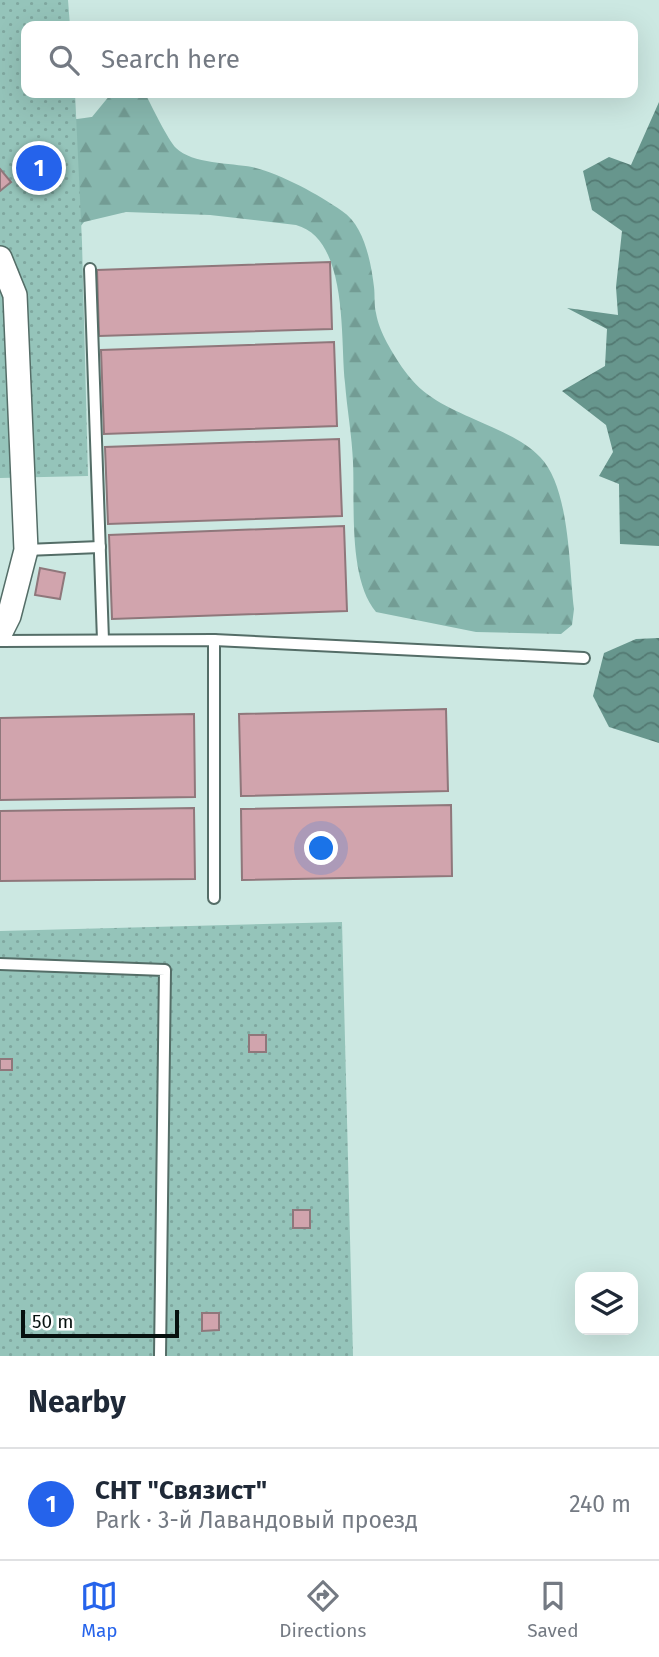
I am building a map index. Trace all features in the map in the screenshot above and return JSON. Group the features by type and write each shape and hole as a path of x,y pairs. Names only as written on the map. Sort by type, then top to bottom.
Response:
{"street":[{"path":"0,258 15,295 26,550 9,616 0,635"}],"lane":[{"path":"90,269 103,640"},
{"path":"26,550 100,547"},
{"path":"214,640 214,898"},
{"path":"0,641 214,640 584,658"},
{"path":"0,964 165,970 160,1356"}],"green space":[{"path":"108,98 148,98 169,138 183,153 202,160 252,167 275,174 311,191 350,217 361,235 368,256 380,328 411,379 445,406 519,440 540,457 550,470 563,507 574,609 572,625 561,634 476,632 376,612 367,598 357,561 352,452 341,318 333,270 325,250 313,234 296,225 210,215 126,212 84,222 75,233 60,117 92,117"}],"shaded area":[{"path":"0,0 68,0 70,21 21,21 21,98 75,98 88,476 0,478"},
{"path":"342,922 353,1356 0,1356 0,931"}],"water":[{"path":"659,102 659,546 620,544 619,484 599,476 613,452 606,425 562,391 605,366 607,329 567,308 618,315 616,287 622,231 592,210 583,171 609,157 631,165"},
{"path":"659,638 659,743 609,727 593,696 604,653 636,639"}],"building":[{"path":"0,169 11,182 0,191"},
{"path":"330,262 332,329 99,336 97,270"},
{"path":"334,342 337,426 104,434 101,350"},
{"path":"339,439 342,516 108,524 105,447"},
{"path":"344,526 347,611 112,619 109,535"},
{"path":"40,568 65,573 60,599 35,595"},
{"path":"446,709 448,791 241,796 239,714"},
{"path":"194,714 195,797 0,800 0,718"},
{"path":"451,805 452,876 242,880 241,809"},
{"path":"194,808 195,879 0,881 0,811"},
{"path":"249,1035 266,1035 266,1052 249,1052"},
{"path":"0,1059 12,1059 12,1070 0,1070"},
{"path":"293,1210 310,1210 310,1228 293,1228"},
{"path":"202,1313 219,1313 219,1330 202,1331"}],"place":[{"name":"СНТ \"Связист\"","path":"39,168"}]}
